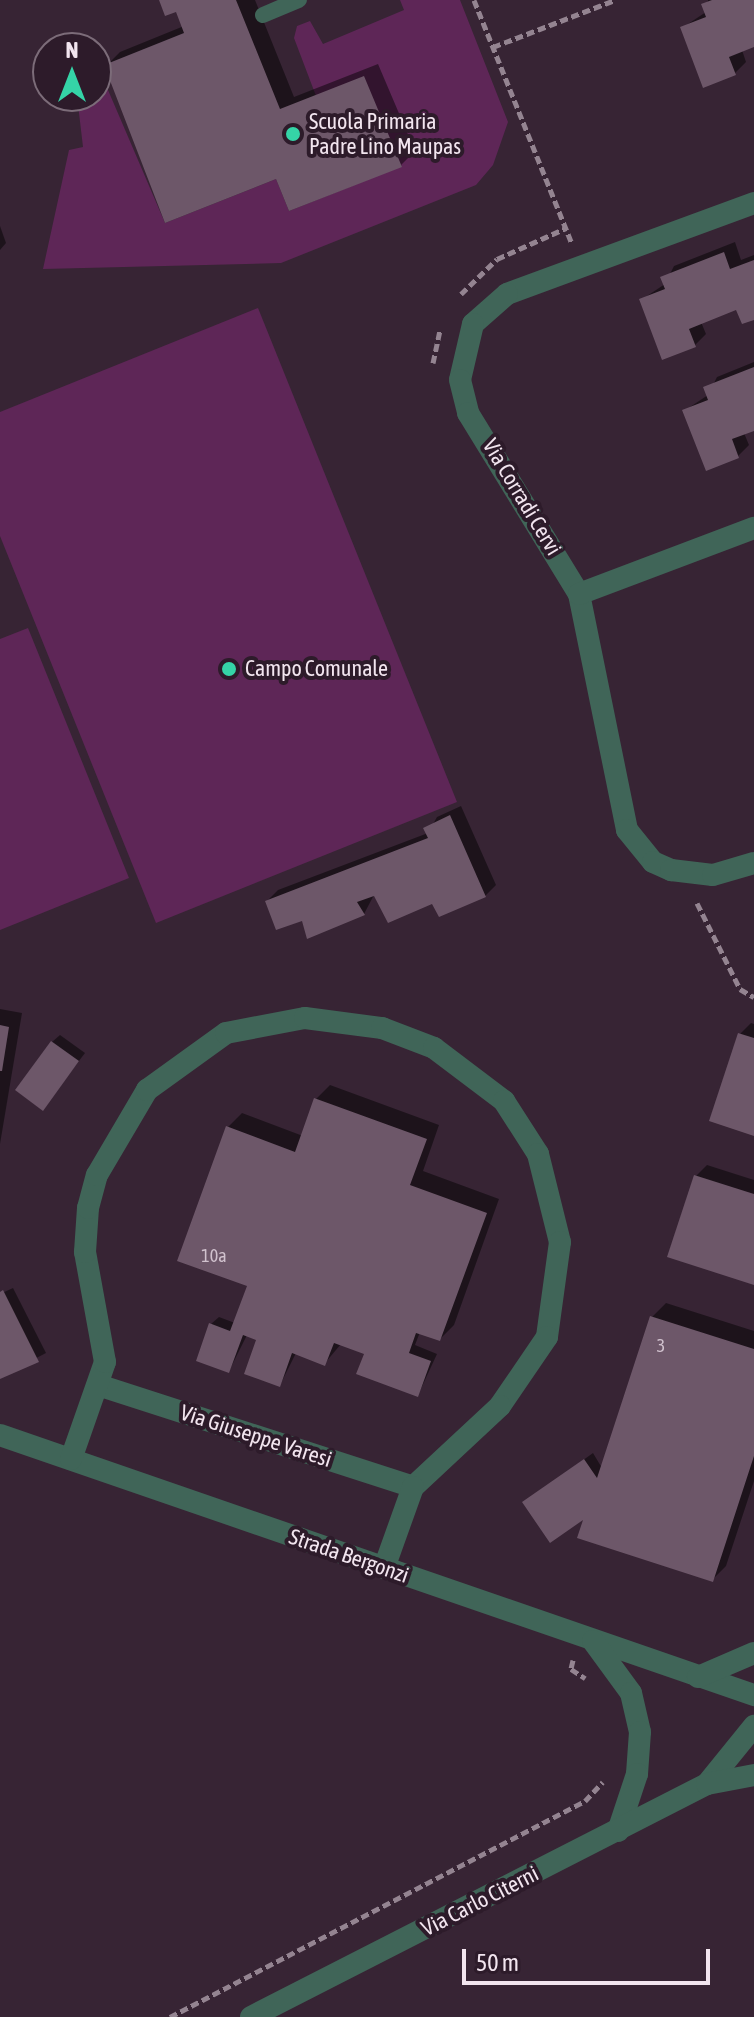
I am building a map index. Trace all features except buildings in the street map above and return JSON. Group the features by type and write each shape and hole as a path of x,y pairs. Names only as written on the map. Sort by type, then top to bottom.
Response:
{"street":[{"name":"Via Corradi Cervi","path":"754,203 491,305 473,324 460,380 468,413 579,594 618,807 632,839 653,862 692,875 754,863"},
{"path":"579,594 754,528"},
{"path":"71,1459 105,1362 85,1252 88,1208 97,1175 147,1090 226,1033 305,1018 382,1028 434,1048 504,1101 538,1154 560,1242 547,1337 525,1377 413,1487 384,1568"},
{"name":"Via Giuseppe Varesi","path":"98,1385 413,1487"},
{"name":"Strada Bergonzi","path":"0,1435 754,1695"},
{"path":"586,1638 631,1693 640,1732 637,1774 618,1831"},
{"path":"698,1677 754,1653"},
{"name":"Via Carlo Citerni","path":"707,1784 754,1726"},
{"name":"Via Carlo Citerni","path":"251,2017 707,1784 754,1775"}],"lane":[{"path":"263,15 299,0"}],"path":[{"path":"474,0 582,269"},
{"path":"493,47 615,0"},
{"path":"586,1638 571,1669 595,1684"},
{"path":"170,2017 585,1801 608,1776"}],"shaded area":[{"path":"400,0 460,0 508,122 493,165 476,185 281,263 43,269 69,150 83,147 79,112 112,112 112,99 165,223 276,179 289,211 402,166 316,96 294,38 297,26 310,21 323,44 404,10"},
{"name":"Campo Comunale","path":"258,308 457,802 156,923 0,536 0,412"},
{"path":"28,628 129,878 0,930 0,639"}],"place":[{"name":"Scuola Primaria Padre Lino Maupas","path":"293,134"},
{"name":"Campo Comunale","path":"229,669"}]}
